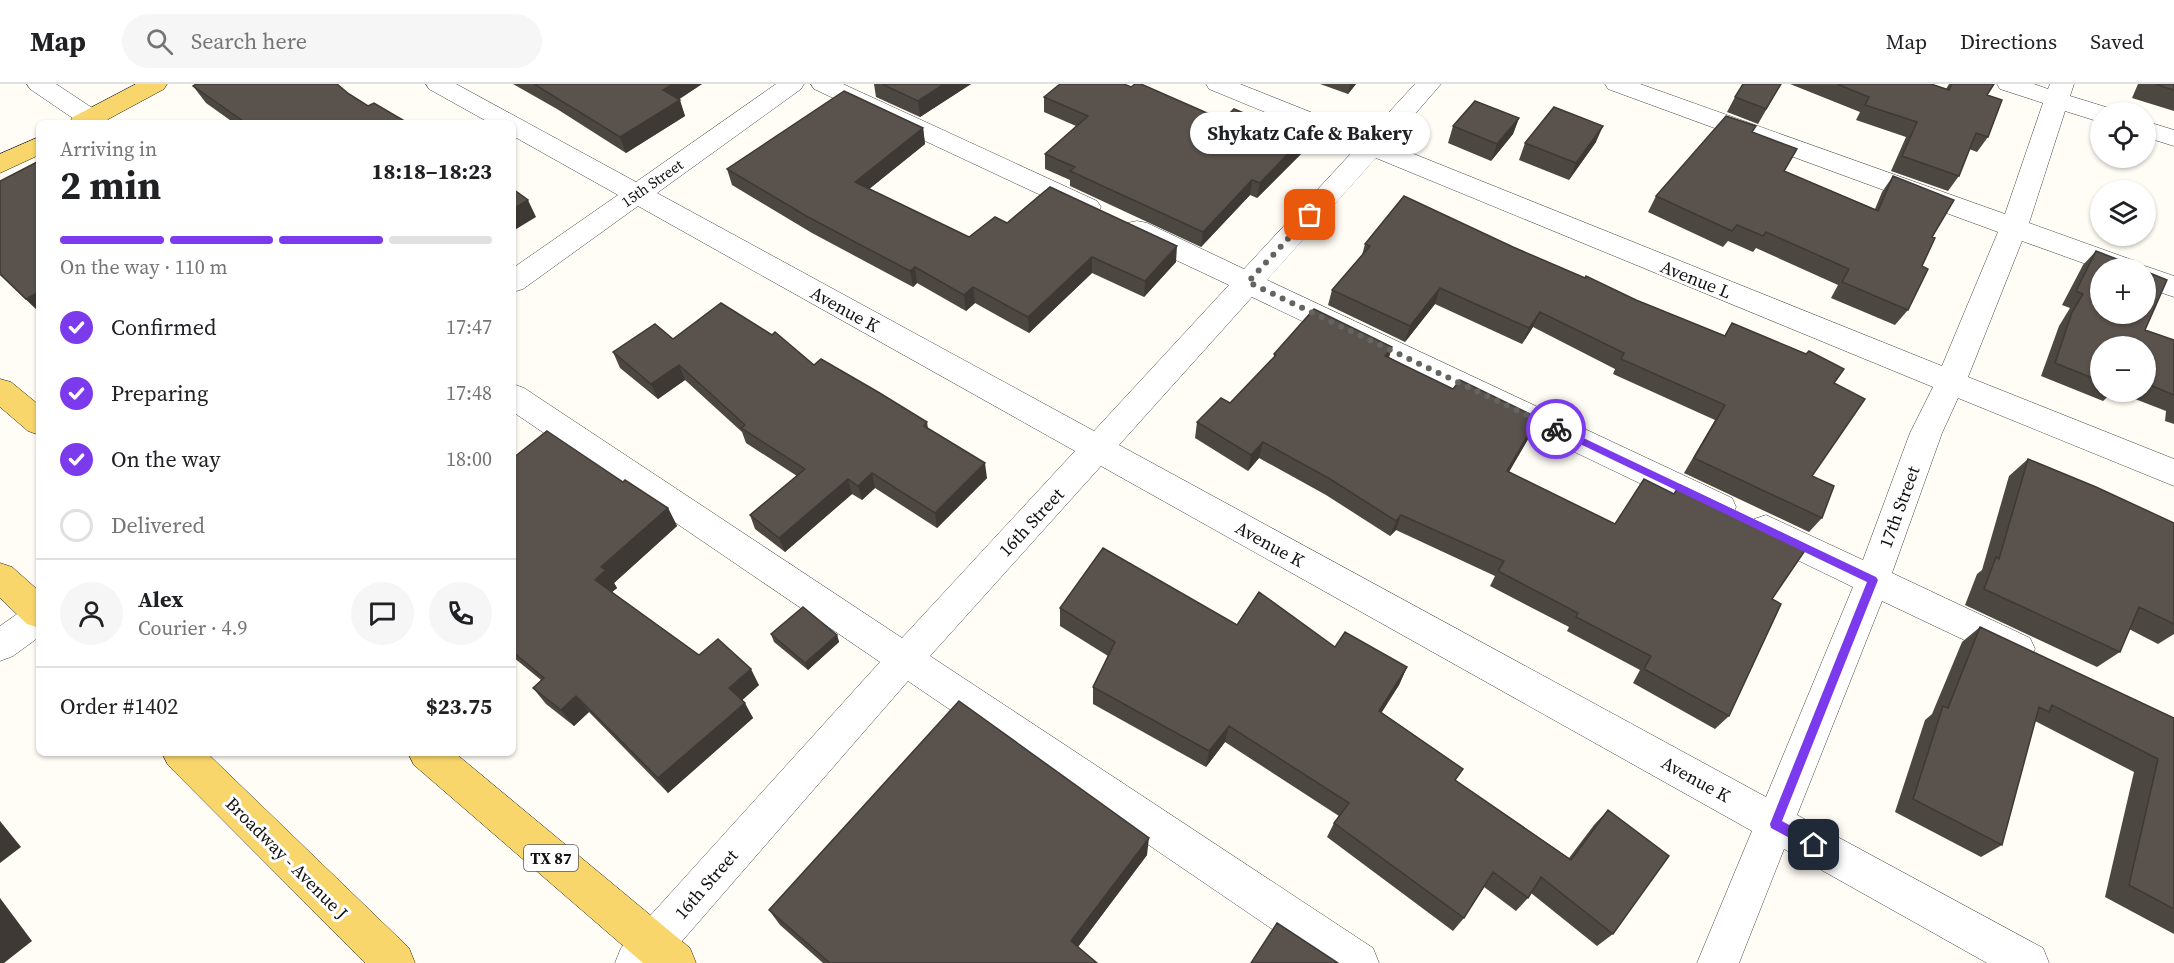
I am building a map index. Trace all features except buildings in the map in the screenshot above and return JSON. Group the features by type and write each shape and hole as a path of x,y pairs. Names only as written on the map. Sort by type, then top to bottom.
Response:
{"main road":[{"path":"93,120 155,84"},
{"path":"0,165 36,147"},
{"path":"0,390 36,420"},
{"path":"0,576 36,610"},
{"name":"Broadway - Avenue J","path":"184,756 394,963"},
{"name":"TX 87","path":"430,756 655,957"}],"street":[{"path":"39,84 87,120"},
{"path":"438,84 504,120"},
{"name":"15th Street","path":"516,280 792,84"},
{"path":"823,84 1248,282 2045,662"},
{"name":"Avenue L","path":"1218,84 2174,473"},
{"name":"16th Street","path":"655,957 905,659 1429,84"},
{"path":"1617,84 2098,258"},
{"path":"2009,84 2059,92 2090,109"},
{"name":"17th Street","path":"1718,963 1873,580 1926,433 1951,381 2014,227 2059,92"},
{"name":"Avenue K","path":"516,127 2028,963"},
{"path":"2156,132 2174,138"},
{"path":"2156,280 2174,287"},
{"path":"516,398 1358,963"},
{"path":"0,645 36,620"}],"way so far":[{"path":"1310,215 1248,282 1556,429"}],"place":[{"name":"Shykatz Cafe & Bakery","path":"1310,215"}],"route":[{"path":"1556,429 1873,580 1776,824 1814,845"}]}
